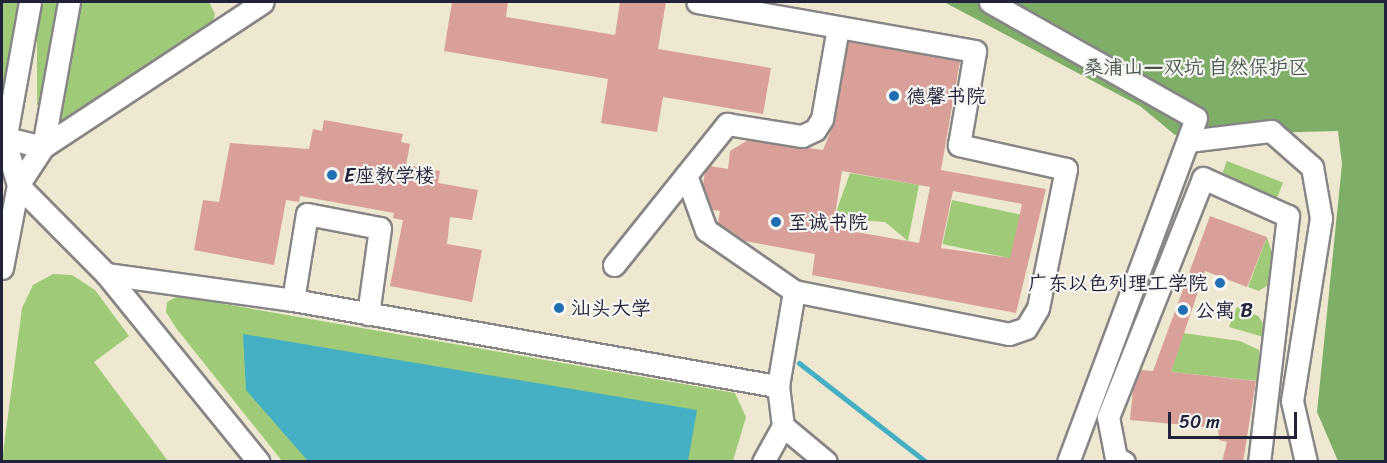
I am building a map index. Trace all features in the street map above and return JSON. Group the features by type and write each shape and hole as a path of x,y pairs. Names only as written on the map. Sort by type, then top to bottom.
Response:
{"street":[{"path":"30,2 3,139 18,185 106,274 259,462"},
{"path":"2,268 18,185 43,147 69,2"},
{"path":"3,139 43,147 264,2"},
{"path":"686,175 706,230 794,291 995,332 1026,328 1038,308 1066,169 959,144 975,51 697,2"},
{"path":"990,2 1197,118 1068,462"},
{"path":"614,265 727,124 802,136 815,130 822,119 838,27"},
{"path":"1188,141 1271,131 1312,167 1321,218 1292,401 1306,462"},
{"path":"1118,460 1108,417 1203,178 1288,216 1259,462"},
{"path":"293,300 307,214 380,228 368,314"},
{"path":"106,274 293,300 778,386"},
{"path":"763,462 783,426 778,386 794,291"},
{"path":"783,426 826,462"}],"green space":[{"path":"2,2 18,2 2,106"},
{"path":"37,2 59,2 59,105 37,105"},
{"path":"76,2 209,2 215,14 212,25 59,124 56,115"},
{"name":"桑浦山—双坑 自然保护区","path":"944,2 1385,2 1385,461 1338,461 1317,412 1342,164 1338,131 1175,135 1140,106"},
{"path":"1227,161 1283,183 1274,207 1218,185"},
{"path":"850,173 919,185 908,241 885,222 834,218"},
{"path":"952,200 1020,215 1011,259 943,244"},
{"path":"1267,237 1278,271 1277,279 1259,291 1248,287"},
{"path":"53,274 72,275 95,290 129,336 94,362 168,461 2,461 22,308 33,285"},
{"path":"178,296 735,393 746,417 733,461 282,461 176,328 166,312 167,302"},
{"path":"1237,307 1258,316 1268,330 1267,338 1229,327"},
{"path":"1183,333 1240,341 1259,350 1259,381 1171,372"}],"water":[{"path":"243,334 697,410 688,461 308,461 246,390"}],"building":[{"path":"452,2 508,2 506,17 615,35 620,2 666,2 658,49 771,68 763,114 663,97 657,132 601,123 608,79 444,51"},
{"name":"至诚书院","path":"848,42 960,61 941,170 1046,189 1016,313 812,275 815,254 745,241 718,223 720,211 712,210 703,184 705,172 710,166 728,169 730,151 748,140 823,150 835,121","holes":["842,171 930,187 919,243 833,228","953,191 1022,204 1010,258 941,248"]},
{"path":"324,120 403,134 401,142 410,144 406,165 440,171 438,183 478,190 472,220 450,217 447,244 482,250 472,302 390,286 403,220 393,218 394,213 300,196 299,202 286,200 274,265 194,250 203,200 219,202 230,143 309,149 313,129 322,131"},
{"path":"1210,216 1267,237 1247,287 1205,271 1171,372 1256,381 1243,462 1222,462 1227,442 1219,440 1218,428 1130,420 1133,389 1141,370 1153,371"}],"waterway":[{"path":"799,363 926,462"}],"place":[{"name":"德馨书院","path":"894,96"},
{"name":"E座教学楼","path":"332,175"},
{"name":"至诚书院","path":"776,222"},
{"name":"广东以色列理工学院","path":"1220,283"},
{"name":"汕头大学","path":"559,308"},
{"name":"公寓 B","path":"1183,310"}]}
